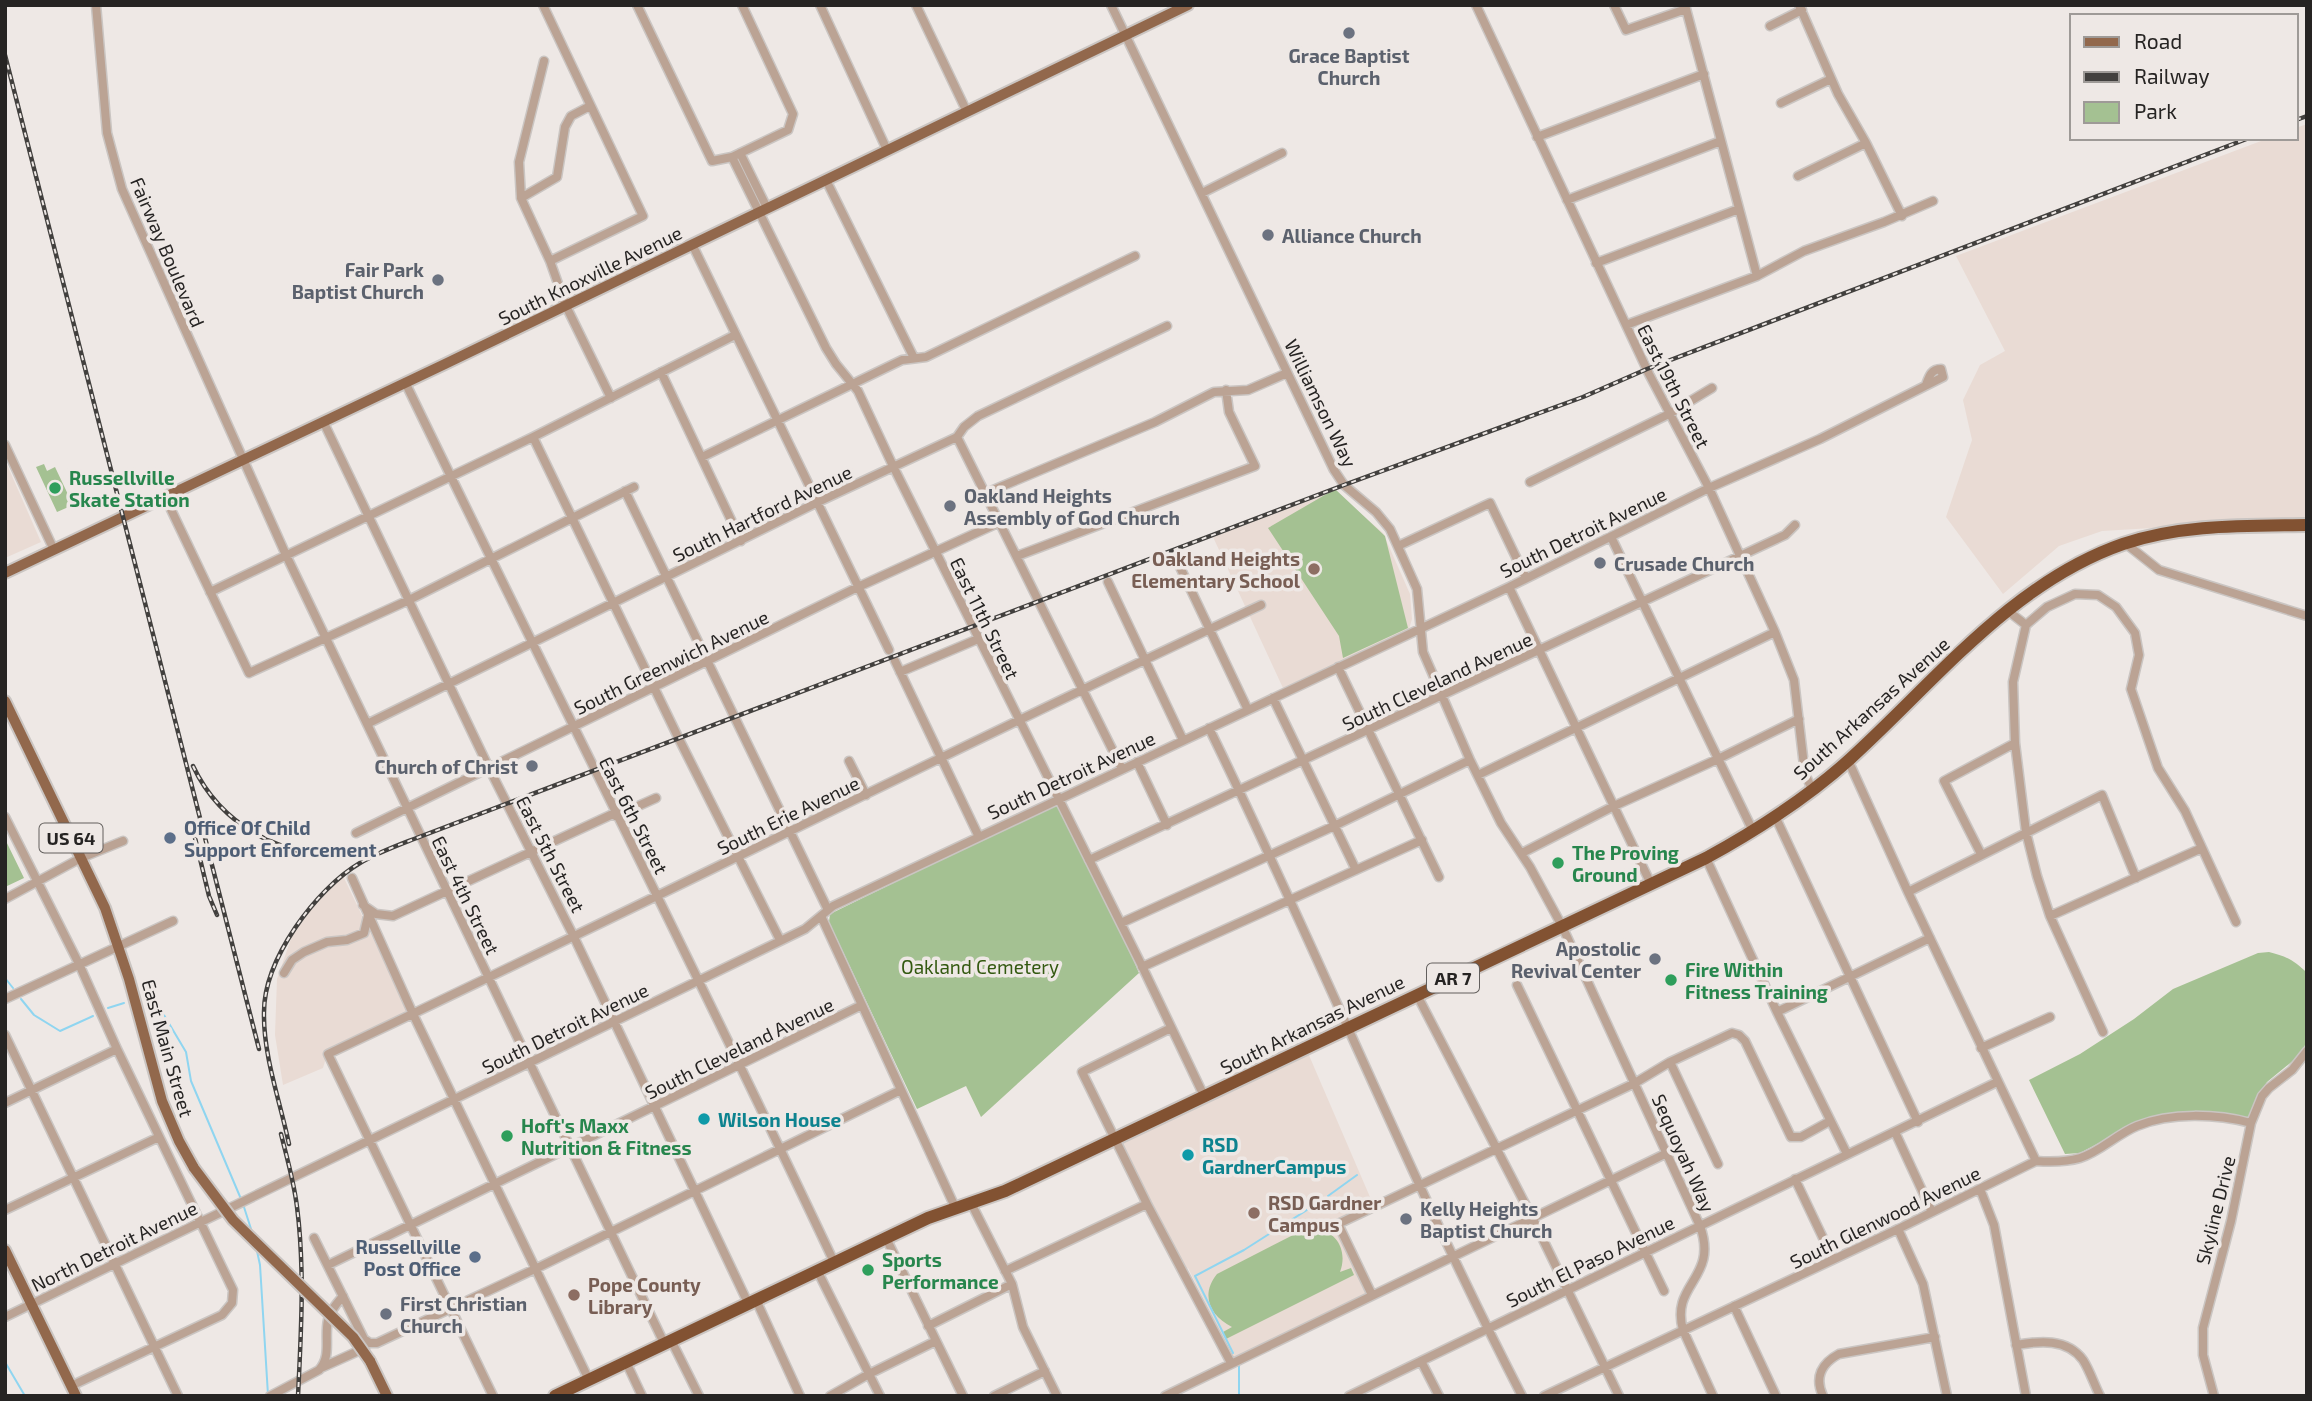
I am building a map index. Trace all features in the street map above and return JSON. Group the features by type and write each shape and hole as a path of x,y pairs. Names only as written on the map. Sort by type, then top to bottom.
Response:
{"highway":[{"name":"South Arkansas Avenue","path":"557,1395 886,1238 955,1207 1005,1191 1205,1098 1347,1027 1706,858 1753,831 1812,789 1848,760 2008,611 2038,587 2072,567 2124,543 2165,533 2224,526 2307,525"}],"main road":[{"name":"South Knoxville Avenue","path":"5,573 566,306 1188,5"},
{"name":"East Main Street","path":"5,701 81,858 119,945 162,1101 179,1142 194,1168 233,1220 353,1338 370,1361 387,1396"},
{"path":"5,1251 73,1391"}],"street":[{"name":"Fairway Boulevard","path":"96,5 107,133 122,189 242,459"},
{"path":"543,5 643,216 550,261"},
{"path":"638,5 712,161 736,155 788,130 793,114 742,5"},
{"path":"820,5 887,150"},
{"path":"916,5 967,112"},
{"name":"Williamson Way","path":"1111,5 1338,477 1384,521 1398,546 1417,590 1423,652 1501,823 1522,852 1562,926"},
{"name":"East 19th Street","path":"1476,5 1596,263 1669,414 1709,488 1775,632 1794,680 1805,774 1812,789"},
{"path":"1614,5 1626,30 1686,7 1757,276"},
{"path":"1770,26 1800,8 1830,79 1902,216"},
{"path":"544,61 519,162 521,198 550,261 566,306 611,398"},
{"path":"1537,137 1704,74"},
{"path":"1782,103 1830,79"},
{"path":"521,198 557,177 565,127 571,116 590,106"},
{"path":"1567,200 1721,141"},
{"path":"1798,176 1866,143"},
{"path":"1202,193 1282,153"},
{"name":"East 11th Street","path":"736,155 825,348 853,384 1205,1098"},
{"path":"826,180 914,358"},
{"path":"1626,325 1757,276 1804,250 1902,216 1933,201"},
{"path":"1596,263 1739,209"},
{"path":"692,244 889,650"},
{"path":"702,457 902,360 926,357 1135,256"},
{"name":"South Hartford Avenue","path":"367,724 816,503 957,437 964,426 978,416 1167,326"},
{"path":"210,592 611,398 734,335"},
{"path":"661,372 741,541"},
{"path":"986,493 1155,422 1214,392 1248,390 1287,373"},
{"name":"East 6th Street","path":"405,382 699,980 834,1262"},
{"name":"South Detroit Avenue","path":"236,1205 804,929 828,910 979,836 1508,587 1709,488 1820,439 1926,385"},
{"path":"1530,482 1669,414 1712,388"},
{"path":"1017,556 1255,466 1229,412 1226,390"},
{"name":"East 5th Street","path":"323,421 489,768 532,850 696,1191 800,1396"},
{"path":"533,436 678,738 780,940"},
{"path":"957,437 1122,769"},
{"path":"5,445 54,550"},
{"name":"East 4th Street","path":"242,459 325,638 611,1232 699,1396"},
{"path":"165,497 249,673 409,600 629,489 667,578 828,910"},
{"path":"1398,546 1490,503 1526,578"},
{"name":"South Greenwich Avenue","path":"356,833 709,663 858,587 1000,522"},
{"name":"South Cleveland Avenue","path":"1089,860 1785,535 1795,525"},
{"path":"1611,537 1753,831"},
{"path":"2124,543 2159,570 2307,616"},
{"path":"1179,565 1248,710"},
{"path":"1108,582 1183,740"},
{"path":"1508,587 1651,884"},
{"path":"2103,1032 2050,916 2026,832 2015,743 2013,682 2026,625 2047,607 2074,594 2098,594 2116,607 2134,633 2139,655 2131,689 2158,768 2185,811 2236,922"},
{"name":"South Erie Avenue","path":"370,1140 328,1054 1261,605"},
{"path":"2008,611 2026,625"},
{"path":"1478,775 1775,632"},
{"path":"900,672 978,639"},
{"path":"895,661 979,836"},
{"path":"1338,667 1439,877"},
{"path":"1273,698 1356,870"},
{"path":"1522,852 1799,719"},
{"path":"1209,727 1291,900 1452,1257 1522,1396"},
{"path":"1980,854 1944,781 2015,743"},
{"path":"1121,923 1334,826 1470,760"},
{"path":"1848,760 2036,1161"},
{"path":"849,761 866,795"},
{"path":"1137,762 1167,825"},
{"path":"1908,892 2102,795 2137,878"},
{"path":"363,905 376,914 393,916 532,850 656,798"},
{"path":"1775,816 1918,1122"},
{"path":"5,817 79,964 233,1290 232,1303 222,1315 73,1391"},
{"path":"1142,968 1422,840"},
{"path":"5,899 81,858 123,841"},
{"path":"2050,916 2202,848"},
{"path":"1706,858 1777,1012 1847,1154"},
{"path":"352,878 453,1099 589,1380"},
{"path":"284,973 292,960 303,952 327,942 347,940 364,933 368,916"},
{"path":"821,916 955,1207"},
{"path":"5,999 173,921"},
{"name":"Sequoyah Way","path":"1562,926 1704,1238 1705,1260 1683,1299 1680,1319 1713,1396"},
{"path":"1777,1012 1930,938"},
{"path":"1517,985 1664,1291"},
{"path":"1417,995 1533,1219 1619,1396"},
{"name":"South Cleveland Avenue","path":"328,1265 862,1005"},
{"path":"1981,1048 2050,1017"},
{"path":"1171,1028 1082,1072 1147,1204 1231,1363"},
{"path":"1372,1296 1338,1224 1635,1083 1670,1062 1732,1033 1745,1041 1791,1137 1801,1137 1830,1121"},
{"path":"5,1035 178,1396"},
{"path":"5,1103 117,1049"},
{"name":"Skyline Drive","path":"2214,1396 2203,1356 2203,1328 2231,1221 2251,1124 2262,1096 2292,1070 2307,1051"},
{"path":"1670,1062 1717,1164"},
{"name":"South El Paso Avenue","path":"1349,1396 1997,1082"},
{"path":"270,1396 323,1367 535,1269 901,1090"},
{"name":"South Glenwood Avenue","path":"1544,1396 2036,1161 2053,1162 2081,1158 2138,1126 2167,1118 2226,1117 2251,1124"},
{"path":"1895,1132 1932,1212"},
{"path":"5,1210 159,1137"},
{"path":"370,1140 493,1396"},
{"path":"1165,1396 1667,1153"},
{"path":"1795,1179 1833,1259"},
{"path":"1980,1189 1994,1225 2026,1396"},
{"path":"971,1203 1012,1284 1023,1327 1057,1396"},
{"path":"1005,1271 1147,1204"},
{"name":"North Detroit Avenue","path":"5,1317 236,1205"},
{"path":"1898,1229 1923,1284 1947,1396"},
{"path":"314,1238 364,1339 373,1343"},
{"path":"886,1238 963,1396"},
{"path":"817,1270 880,1396"},
{"path":"928,1326 1012,1284"},
{"path":"323,1367 327,1351 329,1315 343,1296"},
{"path":"1734,1307 1776,1396"},
{"path":"1823,1396 1818,1387 1821,1371 1827,1360 1839,1354 1935,1337"},
{"path":"2016,1345 2040,1340 2059,1343 2082,1359 2100,1396"},
{"path":"830,1396 936,1341"},
{"path":"626,1362 642,1396"},
{"path":"1421,1362 1439,1396"},
{"path":"994,1396 1045,1371"}],"shaded area":[{"path":"2307,124 2307,519 2102,531 2059,546 2003,594 1946,517 1972,440 1963,400 1980,365 2005,351 1956,256 2264,140 2298,140 2298,127"},
{"path":"5,460 41,542 5,558"},
{"name":"Oakland Heights Elementary School","path":"1335,491 1383,533 1410,594 1412,619 1409,629 1283,688 1213,537"},
{"path":"343,876 408,1011 329,1048 323,1068 283,1085 275,1035 277,979 292,936 313,907"},
{"name":"RSD Gardner Campus","path":"1308,1053 1373,1204 1336,1222 1369,1294 1234,1359 1120,1142"}],"green space":[{"name":"Russellville Skate Station","path":"44,464 47,471 55,467 73,505 57,512 36,467"},
{"path":"1335,489 1385,536 1408,628 1343,658 1339,636 1268,528"},
{"name":"Oakland Cemetery","path":"1057,803 1096,873 1139,973 981,1117 966,1086 917,1109 829,922 830,914"},
{"path":"5,839 24,878 5,887"},
{"path":"2269,952 2290,960 2307,973 2307,1041 2300,1055 2267,1082 2249,1120 2226,1114 2137,1123 2080,1153 2065,1154 2029,1080 2080,1054 2134,1019 2173,989 2258,953"},
{"path":"1313,1228 1334,1237 1343,1257 1340,1272 1351,1268 1354,1275 1226,1339 1223,1332 1232,1327 1213,1311 1208,1297 1217,1274 1299,1232"}],"waterway":[{"path":"5,978 13,988"},
{"path":"21,999 34,1015 60,1031 93,1016"},
{"path":"147,1002 158,1005 186,1052 191,1081 241,1199"},
{"path":"108,1008 124,1003"},
{"path":"1328,1196 1357,1175"},
{"path":"1233,1353 1195,1276 1244,1250 1321,1201"},
{"path":"243,1204 252,1232"},
{"path":"257,1251 268,1395"},
{"path":"5,1362 25,1396"},
{"path":"1239,1366 1239,1396"}],"railway":[{"path":"5,55 259,1049"},
{"path":"2298,119 2307,116"},
{"path":"289,1144 266,1045 266,991 283,948 310,908 343,875 366,859 1344,485 1583,397 1647,369 2244,140"},
{"path":"193,766 207,790 225,810 245,827 268,840 319,854 374,852"},
{"path":"195,838 209,896 217,915"},
{"path":"281,1134 294,1188 301,1254 298,1396"}],"place":[{"name":"Grace Baptist Church","path":"1349,33"},
{"name":"Alliance Church","path":"1268,235"},
{"name":"Fair Park Baptist Church","path":"438,280"},
{"name":"Russellville Skate Station","path":"55,488"},
{"name":"Oakland Heights Assembly of God Church","path":"950,506"},
{"name":"Crusade Church","path":"1600,563"},
{"name":"Oakland Heights Elementary School","path":"1314,569"},
{"name":"Church of Christ","path":"532,766"},
{"name":"Office Of Child Support Enforcement","path":"170,838"},
{"name":"The Proving Ground","path":"1558,863"},
{"name":"Apostolic Revival Center","path":"1655,959"},
{"name":"Fire Within Fitness Training","path":"1671,980"},
{"name":"Wilson House","path":"704,1119"},
{"name":"Hoft's Maxx Nutrition & Fitness","path":"507,1136"},
{"name":"RSD GardnerCampus","path":"1188,1155"},
{"name":"RSD Gardner Campus","path":"1254,1213"},
{"name":"Kelly Heights Baptist Church","path":"1406,1219"},
{"name":"Russellville Post Office","path":"475,1257"},
{"name":"Sports Performance","path":"868,1270"},
{"name":"Pope County Library","path":"574,1295"},
{"name":"First Christian Church","path":"386,1314"}]}
